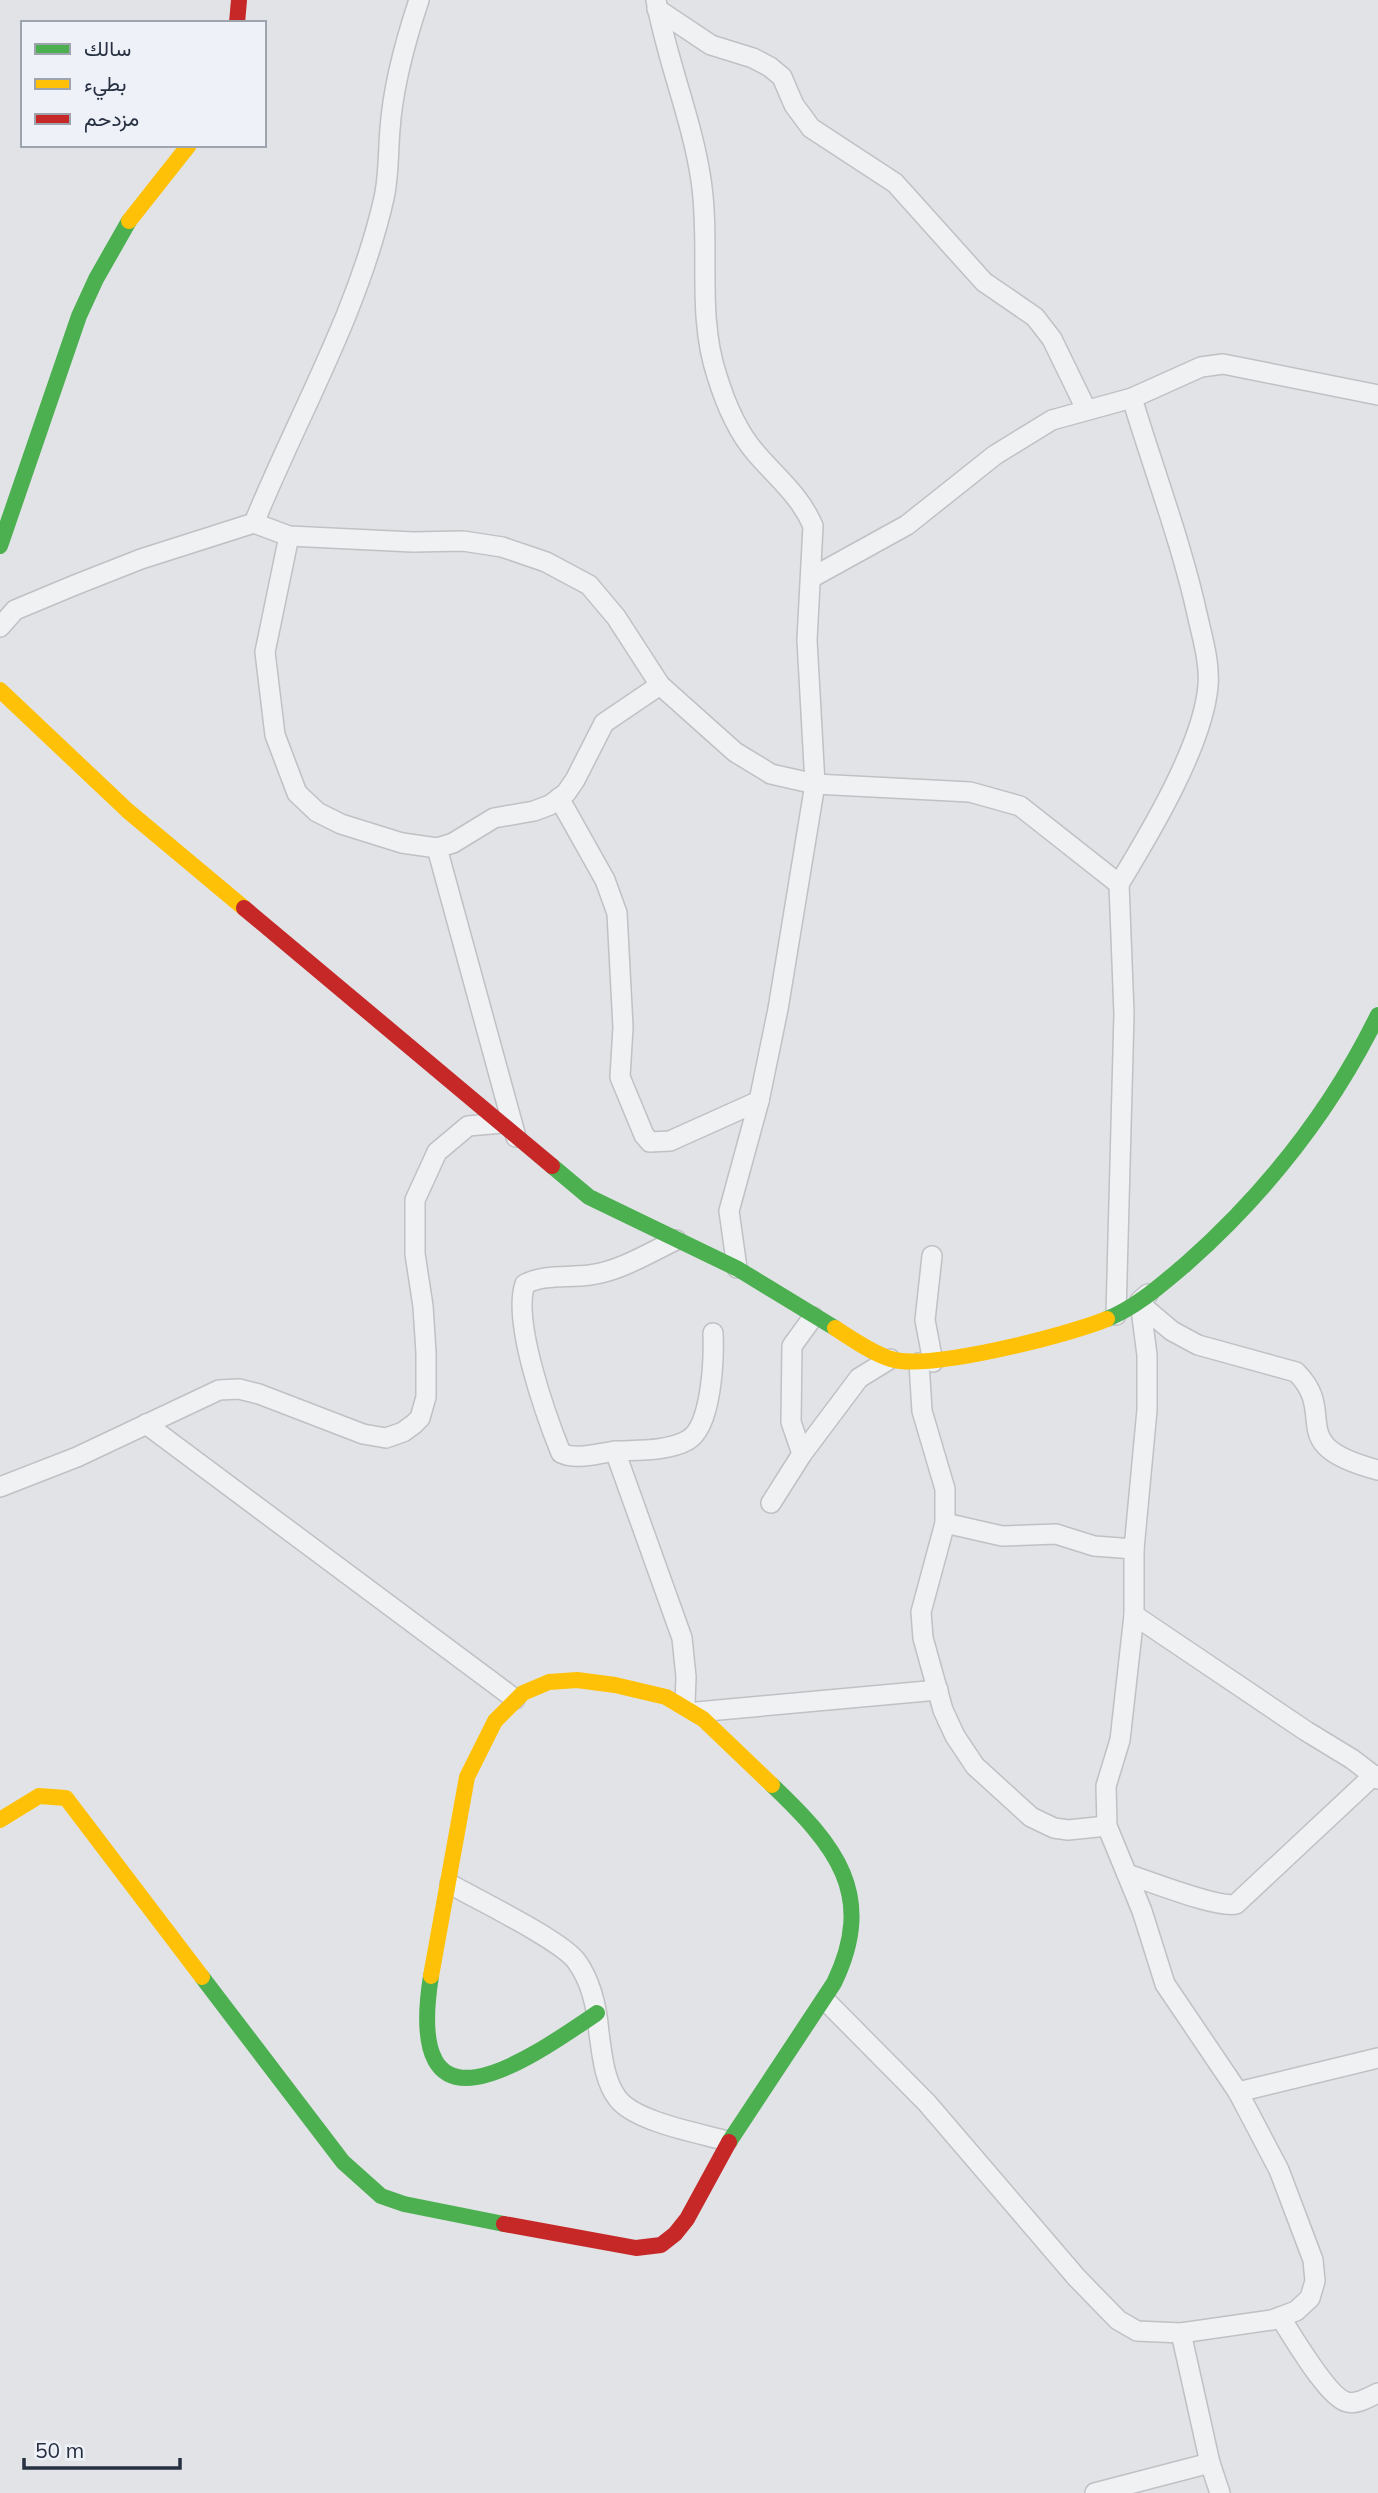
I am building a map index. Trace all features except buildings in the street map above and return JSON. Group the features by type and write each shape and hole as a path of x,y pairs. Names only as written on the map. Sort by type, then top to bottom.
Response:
{"street":[{"path":"237,21 239,0"},
{"path":"254,523 289,438 337,339 365,268 385,197 395,90 404,46 419,0"},
{"path":"657,4 711,45 753,58 782,77 794,105 811,128 895,183 985,282 1035,317 1052,339 1086,409"},
{"path":"657,4 687,108 702,183 706,328 716,375 734,421 753,451 807,510 813,526 807,640 815,784 790,943 759,1101 729,1211 737,1268"},
{"path":"0,546 64,355 94,282 116,240 187,147"},
{"path":"811,579 907,525 995,455 1052,420 1132,398 1201,367 1223,364 1378,395"},
{"path":"1116,1315 1124,1014 1119,884 1154,827 1201,725 1208,685 1206,650 1190,582 1132,398"},
{"path":"0,627 15,610 75,585 141,559 254,523 289,536 413,542 463,541 502,547 546,562 589,585 616,617 660,685 735,752 771,774 815,784 970,792 1020,806 1119,884"},
{"path":"289,536 265,652 275,735 297,793 317,813 341,824 402,844 437,848 453,843 494,818 534,811 559,799 575,780 604,723 660,685"},
{"path":"0,690 128,811 589,1197 737,1268 813,1317 890,1359 926,1362 1018,1344 1116,1315 1155,1289"},
{"path":"559,799 605,880 617,913 623,992 620,1077 644,1135 650,1143 670,1141 759,1101"},
{"path":"437,848 517,1138"},
{"path":"1140,1304 1245,1210 1369,1054 1378,1015"},
{"path":"0,1487 77,1457 219,1390 239,1389 363,1434 386,1438 403,1432 420,1418 425,1397 426,1353 423,1306 415,1254 415,1200 437,1152 468,1126 502,1123"},
{"path":"676,1240 627,1264 592,1275 536,1279 525,1284 523,1290 528,1352 541,1403 561,1453 580,1456 674,1445 688,1440 698,1430 708,1398 713,1333"},
{"path":"932,1256 925,1320 926,1362 922,1411 945,1489 945,1523 921,1612 923,1638 937,1690 955,1736 975,1766 1031,1817 1054,1828 1068,1830 1107,1826"},
{"path":"1140,1304 1172,1331 1198,1345 1296,1372 1304,1380 1312,1399 1319,1440 1340,1458 1378,1470"},
{"path":"825,2001 927,2104 1077,2278 1118,2320 1137,2331 1181,2333 1280,2317 1296,2311 1310,2298 1315,2281 1313,2260 1279,2170 1238,2092 1165,1984 1127,1874 1107,1826 1106,1786 1120,1740 1134,1615 1134,1549 1147,1410 1147,1355 1140,1304"},
{"path":"802,1454 791,1422 792,1346 813,1317"},
{"path":"771,1503 802,1454 859,1378 890,1359"},
{"path":"146,1424 515,1699"},
{"path":"615,1451 681,1638 691,1708"},
{"path":"945,1523 1002,1536 1056,1534 1094,1546 1134,1549"},
{"path":"1127,1874 1218,1905 1236,1904 1376,1777 1134,1615"},
{"path":"0,1820 39,1794 56,1794 66,1798 343,2162 382,2196 464,2217 584,2241 653,2248 668,2242 678,2232 696,2203 726,2141 825,2001 845,1956 850,1916 848,1881 827,1843 691,1708 647,1691 567,1679 538,1685 515,1699 488,1731 466,1780 458,1810 450,1884 429,1977 429,2032 440,2066 453,2077 470,2080 486,2078 505,2070 597,2013"},
{"path":"691,1708 937,1690"},
{"path":"450,1884 576,1959 588,1980 597,2013 602,2056 612,2089 620,2101 631,2110 673,2126 726,2141"},
{"path":"1238,2092 1378,2058"},
{"path":"1280,2317 1330,2389 1343,2401 1351,2403 1378,2393"},
{"path":"1181,2333 1210,2463 1220,2493"},
{"path":"1096,2493 1210,2463"}],"traffic: fast":[{"path":"0,546 79,316 96,279 129,221"},
{"path":"1107,1319 1139,1302 1186,1264 1270,1179 1318,1117 1360,1050 1378,1015"},
{"path":"552,1166 589,1197 738,1269 835,1328"},
{"path":"729,2142 834,1983 846,1951 851,1923 850,1897 843,1873 831,1851 795,1807 772,1785"},
{"path":"431,1976 427,2028 435,2061 452,2076 477,2077 505,2068 568,2033 597,2013"},
{"path":"202,1977 343,2162 381,2196 404,2204 504,2224"}],"traffic: slow":[{"path":"129,221 187,147"},
{"path":"0,690 128,811 244,908"},
{"path":"835,1328 877,1353 891,1359 910,1361 966,1356 1032,1342 1107,1319"},
{"path":"431,1976 467,1777 495,1721 523,1693 549,1682 577,1680 615,1685 666,1697 703,1719 772,1785"},
{"path":"0,1820 39,1796 66,1798 202,1977"}],"traffic: jam":[{"path":"237,21 239,0"},
{"path":"244,908 552,1166"},
{"path":"504,2224 636,2248 661,2245 675,2234 687,2219 729,2142"}]}
